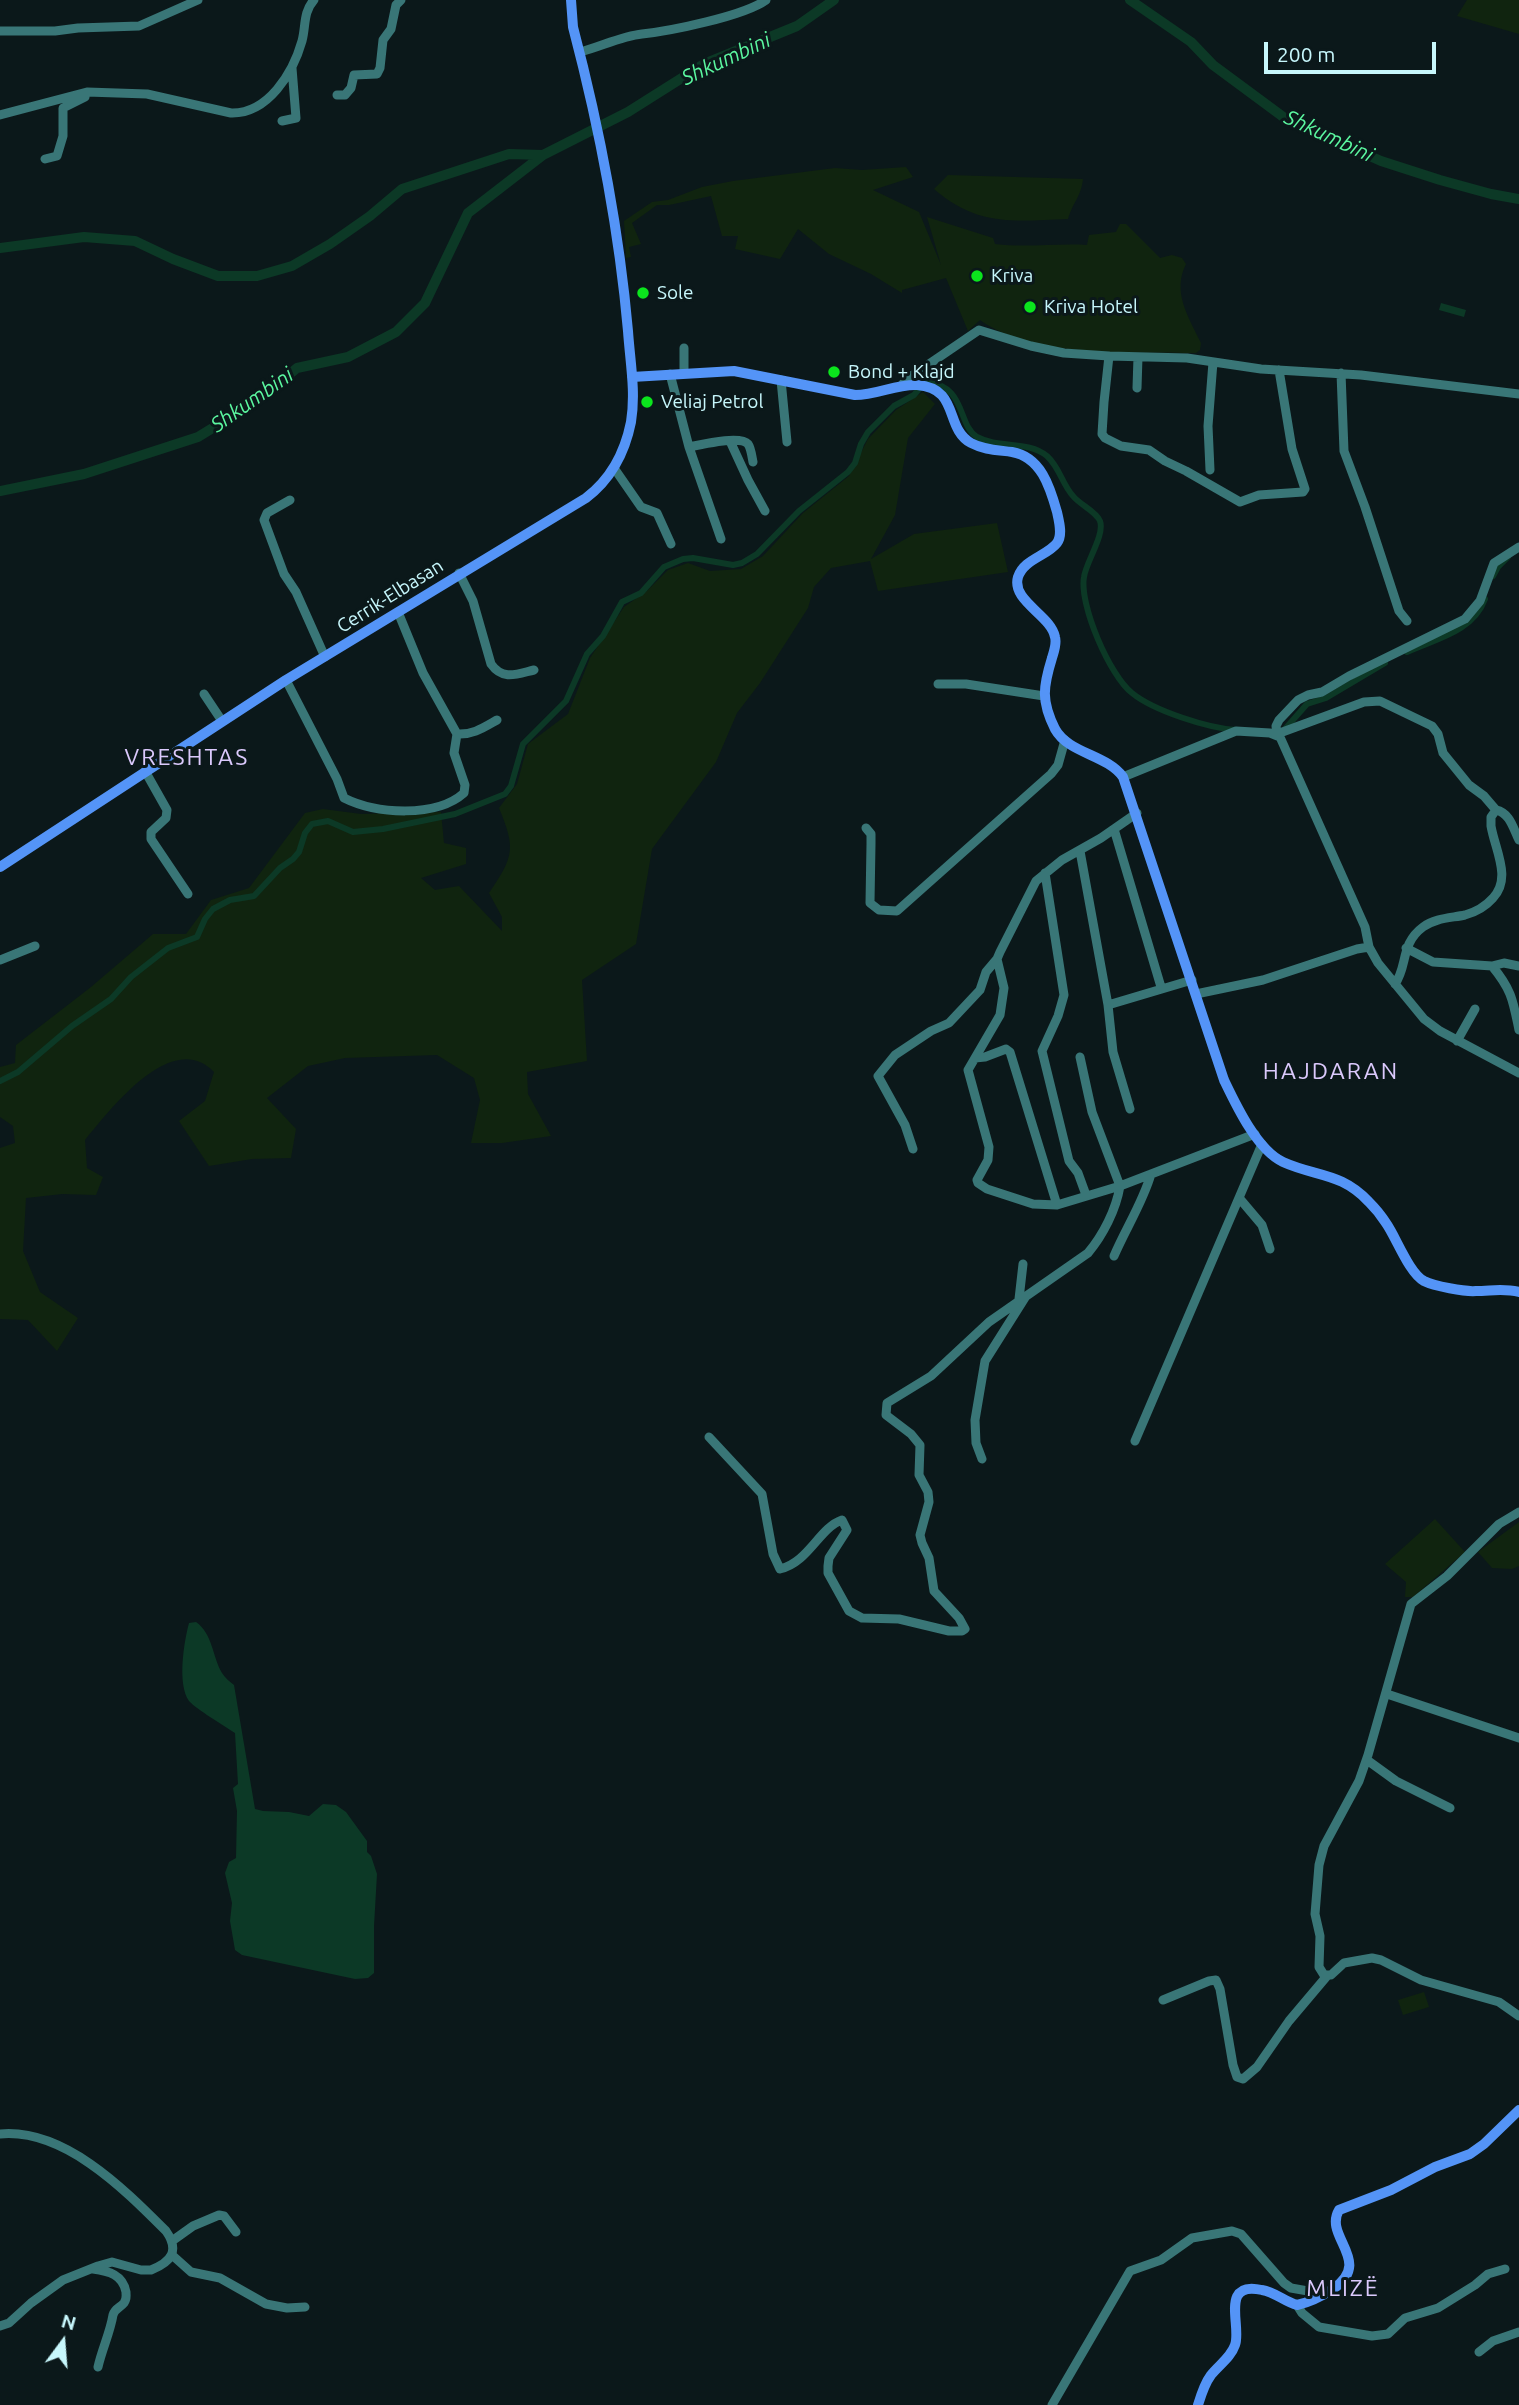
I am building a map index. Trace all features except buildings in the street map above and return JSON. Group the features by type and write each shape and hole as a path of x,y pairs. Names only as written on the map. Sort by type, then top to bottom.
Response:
{"main road":[{"path":"571,0 573,27 581,57"},
{"name":"Cerrik-Elbasan","path":"0,867 286,680 586,498 614,468 631,422 632,377 621,256 581,57"},
{"path":"632,377 734,371 855,395 875,394 901,386 922,386 941,394 947,401 958,429 966,440 984,448 1024,456 1037,466 1044,476 1057,512 1060,537 1057,543 1021,571 1017,586 1055,636 1056,644 1044,684 1044,696 1055,728 1065,740 1113,765 1123,777 1224,1080 1241,1114 1259,1139 1283,1162 1338,1178 1363,1196 1386,1223 1412,1267 1424,1281 1473,1292 1508,1289 1519,1292"},
{"path":"1198,2405 1209,2377 1234,2348 1237,2336 1233,2310 1242,2292 1266,2290 1297,2305 1325,2294 1344,2280 1349,2264 1348,2251 1336,2227 1336,2214 1339,2210 1470,2154 1518,2115"}],"street":[{"path":"0,31 139,26 198,0"},
{"path":"337,95 345,95 351,88 354,75 377,74 383,40 391,29 396,5 401,0"},
{"path":"581,57 640,34 662,32 730,15 766,0"},
{"path":"0,115 88,92 147,94 231,113 245,113 258,108 292,68 302,41 306,12 311,1"},
{"path":"282,121 296,118 292,68"},
{"path":"45,159 57,156 63,136 63,108 84,98 88,92"},
{"path":"901,386 907,379 979,330 1052,351 1187,358 1519,394"},
{"path":"684,348 684,373"},
{"path":"1109,356 1102,434 1105,438 1121,446 1149,450 1240,502 1258,495 1303,492 1305,489 1293,449 1279,370"},
{"path":"1137,387 1138,357"},
{"path":"1210,470 1208,426 1213,362"},
{"path":"1340,373 1344,452 1399,611 1407,621"},
{"path":"670,374 689,447 722,539"},
{"path":"781,380 787,442"},
{"path":"689,447 730,441 747,444 753,461"},
{"path":"730,441 765,510"},
{"path":"614,468 641,508 657,513 671,544"},
{"path":"290,500 267,513 264,520 284,574 296,592 326,657"},
{"path":"1277,732 1298,700 1322,692 1349,676 1465,620 1480,601 1494,563 1519,547"},
{"path":"459,573 473,601 495,670 511,676 534,670"},
{"path":"286,680 344,798 373,808 394,811 452,802 464,793 465,785 454,753 457,734 428,682 398,612"},
{"path":"938,684 966,684 1044,696"},
{"path":"204,694 222,722"},
{"path":"1123,777 1236,732 1277,732 1364,702 1380,701 1432,726 1438,734 1443,753 1469,785 1511,821 1519,840"},
{"path":"457,734 477,732 496,719"},
{"path":"1277,732 1360,915 1369,947 1386,975 1433,1027 1519,1073"},
{"path":"866,828 871,834 870,903 875,909 897,911 1054,771 1065,740"},
{"path":"145,771 167,810 166,818 151,832 151,839 188,894"},
{"path":"1395,984 1400,976 1406,948 1423,927 1433,922 1468,915 1483,908 1500,888 1503,877 1491,826 1491,817 1496,810"},
{"path":"913,1149 905,1125 878,1076 895,1055 931,1031 949,1023 980,990 986,972 998,959 1036,881 1062,860 1137,813"},
{"path":"1114,829 1161,988"},
{"path":"1080,851 1108,1004 1113,1052 1130,1109"},
{"path":"1045,873 1064,995 1042,1051 1069,1161 1078,1173 1087,1195"},
{"path":"0,960 36,946"},
{"path":"1196,994 1263,980 1357,948 1369,947"},
{"path":"1406,948 1433,962 1492,966 1504,963 1519,966"},
{"path":"998,959 1003,976 1003,1002 994,1026 968,1070 989,1147 988,1160 977,1180 978,1184 1019,1200 1057,1205 1259,1139"},
{"path":"1492,966 1516,1005 1519,1031"},
{"path":"1108,1004 1192,980"},
{"path":"1457,1041 1475,1009"},
{"path":"975,1058 1006,1049 1010,1052 1057,1205"},
{"path":"709,1437 762,1494 771,1546 780,1569 798,1562 834,1524 842,1520 847,1530 829,1558 828,1573 849,1611 862,1618 898,1619 949,1631 965,1629 959,1618 934,1591 929,1558 920,1535 929,1502 928,1492 919,1475 920,1445 911,1434 886,1415 885,1409 887,1403 931,1376 989,1322 1087,1253 1105,1226 1120,1186 1092,1112 1080,1056"},
{"path":"1135,1441 1185,1319 1240,1199 1259,1139"},
{"path":"1114,1256 1151,1174"},
{"path":"1240,1199 1262,1225 1270,1250"},
{"path":"982,1459 976,1443 975,1420 985,1362 1022,1298 1023,1264"},
{"path":"1328,1976 1320,1973 1319,1967 1320,1937 1315,1914 1319,1865 1324,1846 1359,1781 1367,1760 1411,1604 1447,1576 1499,1524 1519,1512"},
{"path":"1387,1694 1519,1738"},
{"path":"1367,1760 1396,1781 1450,1808"},
{"path":"1163,2000 1216,1980 1220,1989 1233,2065 1237,2077 1243,2079 1257,2067 1289,2021 1328,1976 1352,1961 1372,1958 1381,1960 1421,1980 1499,2003 1519,2016"},
{"path":"0,2134 32,2135 93,2164 159,2224 172,2241 172,2255 165,2263 151,2270 112,2262 92,2269 58,2283 9,2323 0,2326"},
{"path":"172,2241 193,2226 219,2215 224,2216 236,2232"},
{"path":"1052,2405 1130,2271 1161,2260 1192,2238 1232,2231 1241,2234 1290,2288 1325,2294"},
{"path":"172,2255 191,2272 220,2278 266,2304 287,2308 305,2307"},
{"path":"92,2269 115,2274 124,2284 127,2297 113,2312 111,2330 105,2337 97,2367"},
{"path":"1297,2305 1302,2313 1319,2327 1380,2336 1388,2334 1405,2318 1438,2308 1488,2274 1505,2269"},
{"path":"1479,2352 1493,2341 1519,2332"}],"shaded area":[{"path":"1467,0 1519,0 1519,34 1457,16"},
{"path":"906,167 913,177 873,190 919,212 941,265 927,217 993,238 995,244 1018,246 1087,245 1089,235 1116,232 1120,224 1126,224 1160,258 1172,255 1182,258 1186,264 1182,274 1181,294 1201,343 1200,350 1196,353 1114,352 1055,347 1002,332 980,320 968,331 946,278 902,290 902,293 871,274 829,254 798,229 780,259 735,249 738,236 722,236 711,196 657,205 632,223 641,244 629,247 631,257 626,258 624,221 652,202 733,181 835,168 862,170"},
{"path":"948,175 1083,179 1068,219 1013,220 981,216 950,201 934,189"},
{"path":"1441,303 1466,310 1464,317 1439,310"},
{"path":"923,392 935,404 908,438 895,515 871,559 914,534 997,523 1008,572 878,591 870,561 831,568 814,587 808,608 760,683 737,713 716,762 652,849 636,944 582,980 587,1061 527,1072 528,1094 551,1136 502,1143 471,1143 480,1100 474,1078 437,1055 345,1058 308,1066 267,1098 296,1129 291,1158 252,1159 209,1166 179,1121 205,1101 214,1072 197,1061 180,1060 161,1066 126,1094 85,1140 87,1168 103,1177 96,1195 62,1194 26,1198 23,1251 40,1292 78,1318 57,1351 28,1320 0,1319 0,1148 15,1143 13,1126 0,1117 0,1067 15,1063 16,1045 91,987 153,934 186,934 211,900 249,888 305,813 323,809 361,814 441,812 444,843 466,848 466,864 421,878 435,890 459,886 502,931 502,917 489,893 504,870 510,852 508,833 499,808 517,784 528,744 568,714 590,658 624,607 648,590 668,570 688,563 710,571 741,569 763,556 803,513 849,476 868,439 896,410"},
{"path":"1435,1519 1465,1552 1413,1597 1405,1597 1406,1582 1385,1564"},
{"path":"1519,1522 1519,1566 1512,1569 1492,1568 1478,1552"},
{"path":"196,1622 206,1633 222,1673 234,1685 255,1809 309,1816 323,1804 336,1805 346,1812 367,1841 367,1852 377,1874 374,1973 368,1978 355,1979 242,1955 235,1950 230,1921 232,1903 225,1873 229,1862 236,1858 237,1811 233,1788 238,1784 235,1733 204,1713 189,1701 185,1694 182,1674 185,1641 189,1623"},
{"path":"1424,1992 1429,2007 1403,2015 1398,2000"}],"waterway":[{"name":"Shkumbini","path":"0,491 84,474 198,437 260,399 297,368 348,357 396,332 425,303 468,213 543,155 628,112 704,64 797,26 834,0"},
{"name":"Shkumbini","path":"1130,0 1191,42 1213,65 1286,119 1381,161 1440,180 1519,199"},
{"name":"Shkumbini","path":"0,248 84,237 135,241 218,276 257,276 292,266 330,244 402,189 509,154 543,155"},
{"path":"0,1081 18,1072 72,1026 111,999 131,977 168,948 197,937 213,909 230,900 254,896 299,852 305,833 312,824 328,821 353,832 383,829 455,814 505,794 511,786 523,744 566,701 587,654 603,636 622,602 641,593 664,567 683,559 693,558 733,565 757,554 799,511 848,472 855,463 868,432 894,406 914,395 925,382 948,390 955,398 966,424 977,437 995,443 1031,448 1047,456 1073,496 1098,517 1100,534 1084,577 1086,605 1098,639 1123,684 1142,700 1167,712 1197,722 1236,730"},
{"path":"1493,576 1508,557"},
{"path":"1407,652 1462,627 1472,619 1485,599"},
{"path":"1285,729 1307,704 1326,698 1385,663"}],"place":[{"name":"Kriva","path":"977,276"},
{"name":"Sole","path":"643,293"},
{"name":"Kriva Hotel","path":"1030,307"},
{"name":"Bond + Klajd","path":"834,372"},
{"name":"Veliaj Petrol","path":"647,402"}],"district":[{"name":"VRESHTAS","path":"187,757"},
{"name":"HAJDARAN","path":"1331,1071"},
{"name":"MLIZË","path":"1343,2288"}]}
